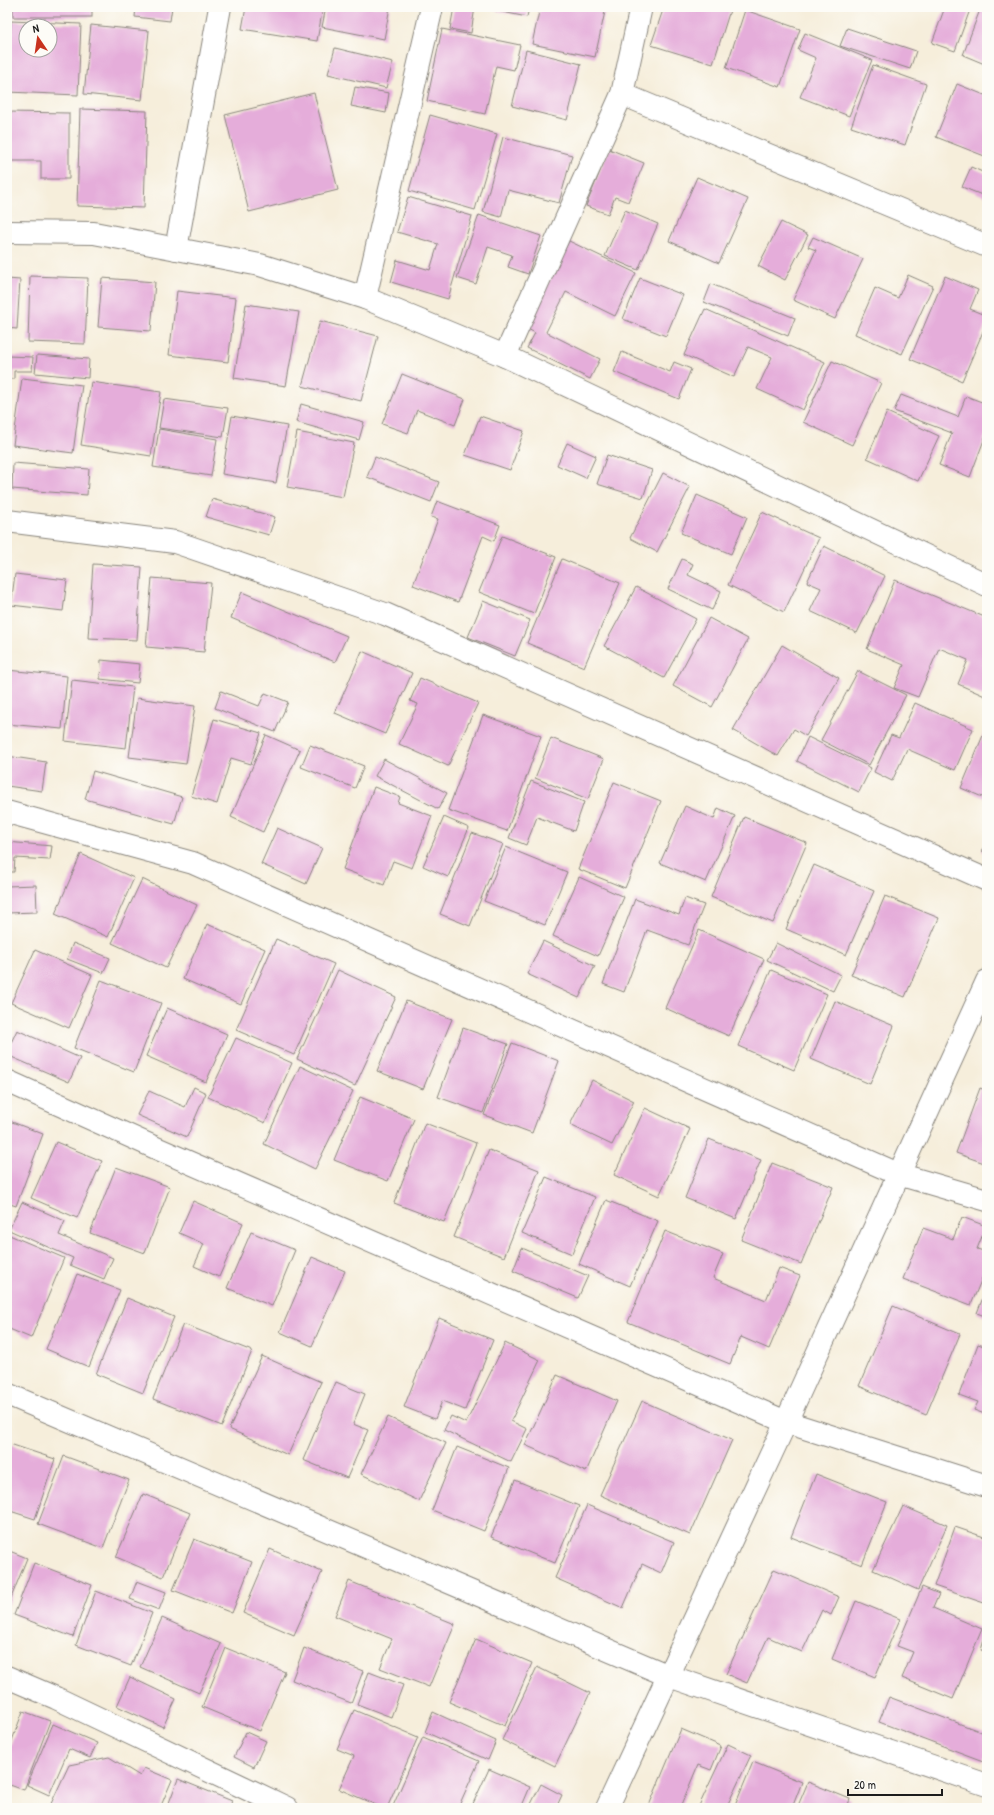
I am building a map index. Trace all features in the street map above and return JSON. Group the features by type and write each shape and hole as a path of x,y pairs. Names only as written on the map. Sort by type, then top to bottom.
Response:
{"street":[{"path":"176,249 220,7"},
{"path":"365,298 432,7"},
{"path":"505,356 622,94 641,7"},
{"path":"622,94 987,246"},
{"path":"7,232 94,233 260,265 365,298 505,356 987,585"},
{"path":"7,521 175,542 385,614 987,880"},
{"path":"7,812 193,863 898,1174 987,1200"},
{"path":"607,1808 786,1422 987,981"},
{"path":"7,1081 149,1145 786,1422 987,1486"},
{"path":"7,1394 669,1676 987,1785"},
{"path":"7,1677 56,1698 287,1808"}],"building":[{"path":"13,7 92,7 92,17 13,17"},
{"path":"136,7 172,7 170,21 135,17"},
{"path":"246,7 323,7 317,41 242,29"},
{"path":"326,7 390,7 384,39 322,27"},
{"path":"454,7 475,7 471,33 450,29"},
{"path":"478,7 529,7 527,17"},
{"path":"540,7 606,7 595,57 532,44"},
{"path":"664,7 731,7 713,64 651,45"},
{"path":"945,7 971,7 955,51 932,43"},
{"path":"981,7 987,7 987,65 963,55"},
{"path":"745,10 800,29 780,87 726,68"},
{"path":"11,21 18,21 18,58 58,58 58,23 81,24 78,95 8,92"},
{"path":"91,25 149,31 142,100 84,94"},
{"path":"847,28 916,51 910,69 840,46"},
{"path":"442,29 520,45 514,70 496,66 485,114 427,101"},
{"path":"805,33 872,60 849,116 800,97 816,58 798,50"},
{"path":"335,48 393,62 386,88 328,74"},
{"path":"526,50 581,64 567,120 512,106"},
{"path":"873,65 926,84 905,145 851,127"},
{"path":"957,84 987,96 987,157 936,137"},
{"path":"355,87 389,93 386,113 351,106"},
{"path":"314,93 338,190 249,212 225,115"},
{"path":"80,109 147,111 144,208 77,206"},
{"path":"8,112 69,113 69,179 41,179 41,161 7,161"},
{"path":"430,115 497,134 475,210 409,191"},
{"path":"503,137 572,155 559,203 508,190 501,217 483,212"},
{"path":"609,149 644,163 628,202 615,197 608,214 586,206"},
{"path":"971,167 987,174 987,197 962,187"},
{"path":"697,177 748,199 719,263 669,241"},
{"path":"408,197 472,216 448,299 391,282 397,260 430,270 438,244 397,232"},
{"path":"625,210 658,224 638,270 605,256"},
{"path":"479,215 541,236 528,274 508,267 512,255 488,247 476,284 457,278"},
{"path":"781,222 808,235 785,280 758,266"},
{"path":"813,237 863,259 835,319 793,300 816,250 808,247"},
{"path":"569,241 636,273 615,316 566,292 546,332 600,359 590,379 527,348 535,333 526,328"},
{"path":"908,275 933,286 902,354 855,334 875,288 898,298"},
{"path":"30,276 88,278 85,344 28,342"},
{"path":"945,276 978,290 970,309 987,316 987,322 962,381 910,359"},
{"path":"102,278 155,282 151,331 98,327"},
{"path":"640,278 683,295 666,336 623,319"},
{"path":"7,279 20,280 17,329 7,328"},
{"path":"711,284 795,318 788,336 704,302"},
{"path":"177,291 236,298 228,362 169,355"},
{"path":"246,304 299,312 286,386 234,378"},
{"path":"705,309 825,362 803,410 757,389 772,357 748,347 734,377 684,355"},
{"path":"320,321 378,336 361,401 302,386"},
{"path":"622,352 670,372 674,362 691,369 679,399 614,372"},
{"path":"37,355 89,359 88,378 35,373"},
{"path":"7,356 33,357 32,371 14,371 14,379 7,379"},
{"path":"832,361 881,383 852,445 803,422"},
{"path":"402,374 465,399 455,425 417,410 408,433 382,424"},
{"path":"22,378 82,385 73,453 13,445"},
{"path":"91,382 161,392 151,456 81,445"},
{"path":"901,395 958,417 966,396 987,404 987,432 970,477 939,465 952,433 894,411"},
{"path":"164,399 228,408 223,437 159,428"},
{"path":"301,404 364,422 359,440 296,422"},
{"path":"887,412 939,436 918,481 867,458"},
{"path":"232,416 287,426 276,483 222,474"},
{"path":"480,416 524,431 510,470 465,455"},
{"path":"159,429 217,439 211,476 153,467"},
{"path":"297,432 354,443 343,497 287,487"},
{"path":"567,443 596,456 586,478 557,465"},
{"path":"607,455 652,470 643,498 597,484"},
{"path":"375,457 439,482 431,502 367,477"},
{"path":"13,463 89,469 87,495 12,489"},
{"path":"663,473 690,487 657,552 630,538"},
{"path":"697,495 747,517 731,554 681,533"},
{"path":"212,499 275,517 269,535 206,517"},
{"path":"437,501 500,525 494,541 483,536 458,602 413,585 438,519 431,517"},
{"path":"762,512 819,538 784,612 728,585"},
{"path":"502,536 556,557 534,614 479,592"},
{"path":"824,546 885,576 857,633 810,611 821,588 807,582"},
{"path":"562,559 620,583 584,667 527,643"},
{"path":"682,559 693,564 688,575 721,591 712,610 668,589"},
{"path":"93,564 142,567 137,640 88,638"},
{"path":"15,574 67,580 63,611 11,605"},
{"path":"152,578 211,583 204,652 146,647"},
{"path":"895,580 987,618 987,697 958,684 968,660 939,648 918,697 894,688 904,665 867,649"},
{"path":"636,587 696,619 664,678 604,646"},
{"path":"242,592 347,636 335,662 231,618"},
{"path":"483,601 530,620 515,656 468,637"},
{"path":"709,618 748,639 712,707 673,686"},
{"path":"782,645 839,678 806,736 794,729 778,756 733,730"},
{"path":"362,651 412,673 385,734 335,713"},
{"path":"101,660 140,664 138,683 100,679"},
{"path":"7,670 67,676 62,729 7,724"},
{"path":"858,671 906,695 869,765 821,740"},
{"path":"420,678 478,703 448,766 399,744 418,704 410,701"},
{"path":"72,680 133,687 126,748 65,741"},
{"path":"221,691 259,706 265,693 288,702 275,732 215,708"},
{"path":"137,698 195,706 186,764 129,757"},
{"path":"915,703 973,729 955,770 907,749 892,781 874,772 891,735 899,738"},
{"path":"483,715 541,736 507,831 448,810"},
{"path":"214,719 261,733 251,764 231,758 217,804 191,796"},
{"path":"984,733 987,734 987,799 961,788"},
{"path":"266,735 300,750 263,832 231,817"},
{"path":"808,737 871,768 859,792 797,761"},
{"path":"551,738 604,759 588,799 535,778"},
{"path":"310,745 364,766 355,788 301,767"},
{"path":"7,756 46,762 42,791 7,786"},
{"path":"384,759 447,793 438,809 375,776"},
{"path":"93,771 182,797 174,824 85,799"},
{"path":"531,781 584,802 574,831 537,817 526,845 509,838"},
{"path":"614,782 661,801 625,888 578,869"},
{"path":"374,787 400,797 398,803 432,816 412,868 393,861 384,885 343,869"},
{"path":"685,806 714,819 718,808 735,816 706,882 660,863"},
{"path":"444,817 469,828 448,877 423,866"},
{"path":"744,817 807,843 773,923 711,897"},
{"path":"277,828 322,848 306,884 261,864"},
{"path":"472,833 503,844 470,926 440,914"},
{"path":"7,842 52,846 50,860 15,858 14,872 7,872"},
{"path":"987,842 987,854 982,851"},
{"path":"506,847 567,872 545,925 484,901"},
{"path":"81,854 134,878 108,937 55,914"},
{"path":"814,865 874,891 846,955 786,929"},
{"path":"579,877 624,897 598,956 553,936"},
{"path":"142,879 197,905 166,968 112,943"},
{"path":"36,885 37,912 7,913 7,886"},
{"path":"885,896 939,918 905,997 851,975"},
{"path":"685,898 704,905 688,945 647,930 624,992 603,984 635,899 679,915"},
{"path":"207,924 265,949 241,1004 183,979"},
{"path":"699,930 764,959 729,1036 665,1008"},
{"path":"276,939 334,964 294,1055 236,1030"},
{"path":"543,941 595,966 579,998 527,974"},
{"path":"73,943 110,958 103,973 67,959"},
{"path":"776,943 841,975 833,991 767,960"},
{"path":"35,950 92,975 69,1028 11,1003"},
{"path":"338,970 396,997 355,1086 297,1059"},
{"path":"771,970 827,994 794,1070 738,1046"},
{"path":"101,980 161,1003 134,1072 74,1048"},
{"path":"406,1001 452,1019 423,1089 377,1071"},
{"path":"835,1001 894,1026 870,1084 811,1059"},
{"path":"167,1008 227,1034 206,1082 146,1056"},
{"path":"463,1028 508,1044 483,1113 438,1097"},
{"path":"17,1030 80,1058 69,1082 7,1055 7,1051"},
{"path":"236,1038 292,1063 265,1123 208,1097"},
{"path":"512,1043 559,1061 532,1133 484,1115"},
{"path":"300,1066 353,1091 315,1169 264,1144"},
{"path":"592,1080 634,1101 612,1145 570,1125"},
{"path":"194,1087 206,1093 187,1137 137,1115 149,1091 185,1107"},
{"path":"980,1088 987,1091 987,1164 956,1153"},
{"path":"360,1097 414,1119 388,1181 334,1160"},
{"path":"645,1108 690,1129 659,1196 614,1175"},
{"path":"7,1120 43,1134 16,1206 7,1203"},
{"path":"425,1123 476,1143 444,1222 394,1203"},
{"path":"709,1139 761,1160 736,1219 685,1198"},
{"path":"56,1142 102,1161 77,1218 31,1198"},
{"path":"489,1150 539,1170 504,1257 454,1237"},
{"path":"772,1163 833,1187 801,1264 741,1240"},
{"path":"116,1167 170,1187 145,1253 90,1233"},
{"path":"546,1177 595,1197 572,1254 522,1233"},
{"path":"606,1200 658,1221 630,1286 579,1264"},
{"path":"193,1201 243,1223 219,1277 194,1266 204,1244 179,1233"},
{"path":"22,1202 65,1221 59,1235 113,1258 104,1279 70,1265 73,1258 9,1230"},
{"path":"962,1217 986,1226 977,1249 987,1252 987,1266 971,1305 903,1279 923,1228 953,1239"},
{"path":"665,1231 723,1254 713,1278 766,1300 779,1268 800,1276 769,1349 741,1337 730,1364 628,1322"},
{"path":"251,1232 295,1250 272,1306 227,1288"},
{"path":"7,1234 64,1258 31,1338 7,1328"},
{"path":"522,1248 588,1276 578,1298 513,1271"},
{"path":"312,1257 345,1271 312,1346 280,1332"},
{"path":"77,1274 120,1290 89,1367 46,1349"},
{"path":"987,1287 987,1317 977,1313"},
{"path":"127,1298 174,1317 143,1393 96,1374"},
{"path":"893,1306 960,1334 926,1415 859,1386"},
{"path":"439,1318 493,1340 465,1410 442,1401 435,1419 404,1407"},
{"path":"183,1324 252,1351 222,1426 153,1399"},
{"path":"505,1343 540,1360 511,1421 527,1429 511,1462 444,1430 451,1416 466,1423"},
{"path":"978,1344 987,1347 987,1415 974,1410 978,1402 959,1395"},
{"path":"262,1356 321,1382 288,1455 229,1429"},
{"path":"557,1375 617,1401 586,1472 525,1445"},
{"path":"336,1382 365,1394 353,1424 368,1430 347,1478 303,1460"},
{"path":"642,1401 732,1440 690,1535 600,1495"},
{"path":"388,1417 446,1443 419,1501 361,1474"},
{"path":"7,1443 55,1459 35,1519 7,1510"},
{"path":"457,1447 509,1468 484,1531 432,1510"},
{"path":"64,1456 129,1480 103,1548 38,1524"},
{"path":"816,1474 887,1502 862,1565 791,1537"},
{"path":"515,1480 579,1506 555,1563 491,1537"},
{"path":"143,1494 190,1513 163,1577 116,1557"},
{"path":"587,1505 674,1542 661,1573 642,1564 623,1608 555,1578"},
{"path":"903,1506 947,1525 918,1590 873,1570"},
{"path":"955,1527 987,1538 987,1604 934,1586"},
{"path":"194,1539 252,1562 232,1613 173,1590"},
{"path":"270,1549 322,1572 294,1635 243,1613"},
{"path":"7,1550 27,1558 7,1608"},
{"path":"34,1563 92,1585 73,1637 14,1615"},
{"path":"774,1569 839,1597 831,1615 822,1610 802,1652 768,1637 747,1683 726,1674"},
{"path":"137,1581 166,1592 159,1610 130,1599"},
{"path":"349,1581 455,1624 429,1687 380,1668 392,1639 335,1616"},
{"path":"922,1587 939,1594 933,1608 982,1629 953,1699 902,1678 913,1652 897,1646"},
{"path":"96,1591 152,1613 131,1666 76,1645"},
{"path":"856,1601 900,1619 875,1677 832,1659"},
{"path":"162,1618 221,1644 199,1693 140,1667"},
{"path":"987,1630 987,1652 981,1650"},
{"path":"476,1639 532,1663 505,1726 449,1702"},
{"path":"226,1648 285,1672 260,1731 202,1707"},
{"path":"304,1648 363,1671 351,1703 292,1680"},
{"path":"537,1667 590,1693 555,1766 502,1740"},
{"path":"369,1672 403,1685 391,1717 357,1704"},
{"path":"130,1677 176,1699 163,1727 117,1706"},
{"path":"889,1697 987,1734 987,1749 983,1761 879,1722"},
{"path":"354,1710 418,1737 387,1808 383,1808 339,1789 354,1756 337,1749"},
{"path":"23,1711 50,1721 24,1790 7,1784 7,1754"},
{"path":"433,1712 496,1741 488,1760 425,1732"},
{"path":"53,1724 97,1743 90,1758 69,1749 49,1795 27,1785"},
{"path":"681,1729 721,1746 711,1770 698,1765 680,1808 648,1808"},
{"path":"246,1732 266,1741 254,1767 234,1757"},
{"path":"423,1737 479,1761 458,1808 398,1808 393,1806"},
{"path":"728,1744 751,1755 726,1808 698,1808"},
{"path":"109,1757 140,1776 144,1768 172,1780 160,1808 49,1808 69,1765"},
{"path":"753,1762 802,1782 792,1808 734,1808"},
{"path":"489,1769 530,1787 521,1808 471,1808"},
{"path":"178,1779 232,1801 229,1808 167,1808"},
{"path":"808,1782 850,1799 847,1808 797,1808"},
{"path":"541,1784 562,1795 556,1808 529,1808"}]}
